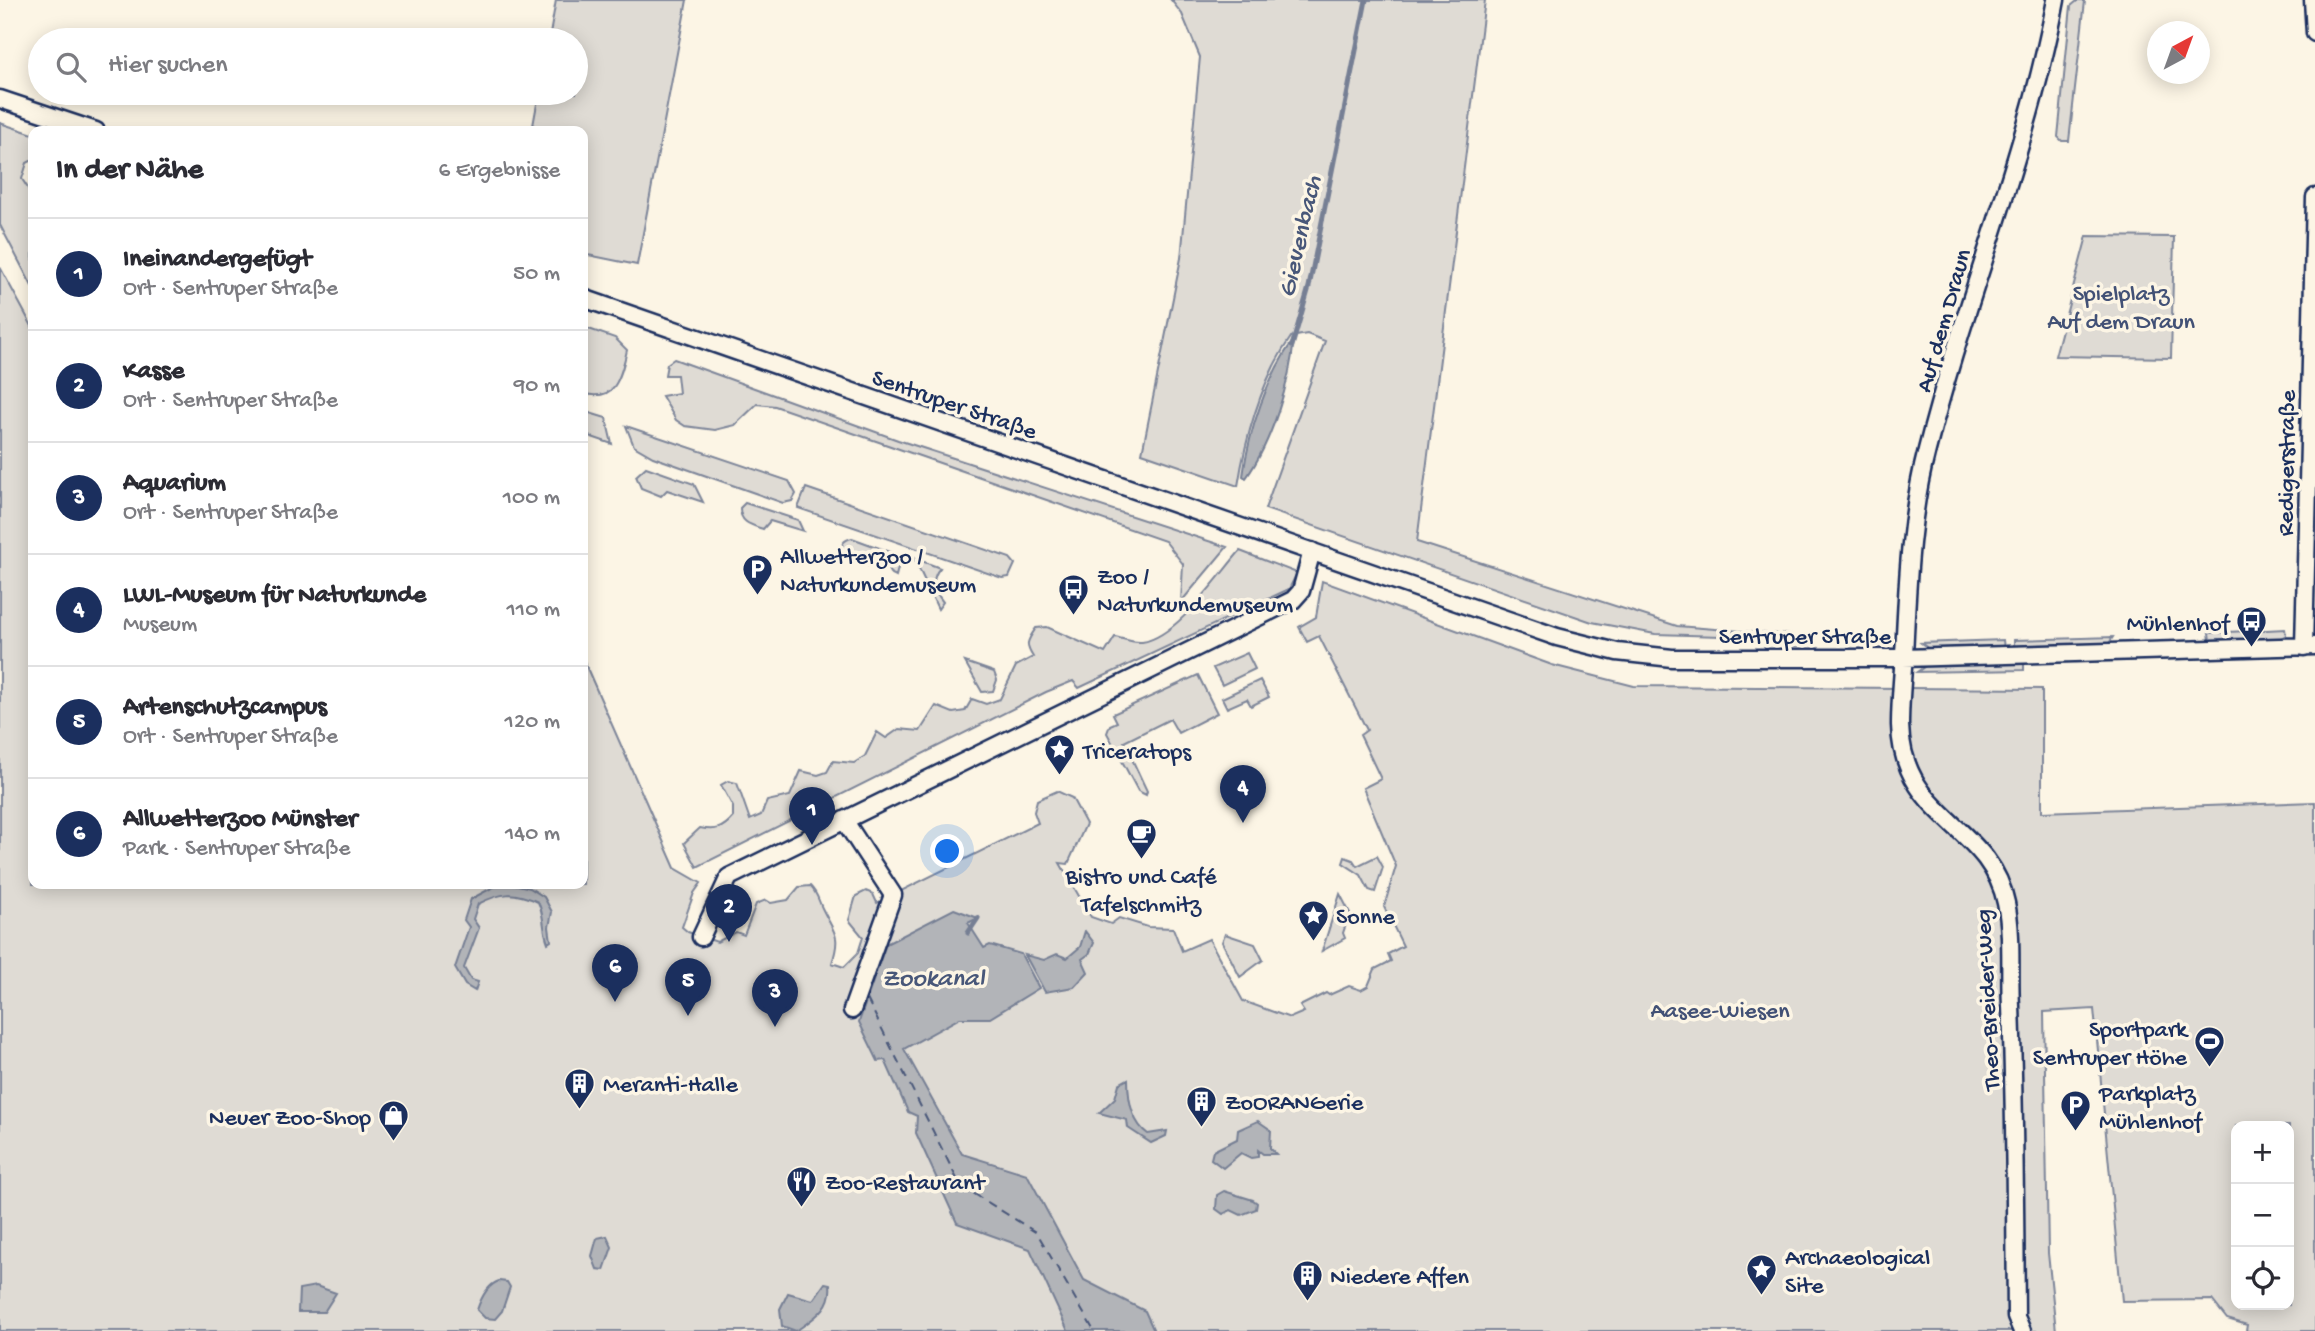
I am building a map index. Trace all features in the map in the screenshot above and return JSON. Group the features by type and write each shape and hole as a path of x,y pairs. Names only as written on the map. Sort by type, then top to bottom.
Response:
{"street":[{"name":"Auf dem Draun","path":"1903,658 1909,554 1927,450 1995,217 2030,119 2056,0"},
{"path":"2313,0 2315,33"},
{"path":"0,99 81,126"},
{"name":"Redigerstraße","path":"2310,646 2315,197"},
{"name":"Sentruper Straße","path":"588,300 1558,637 1617,652 1672,658 1903,658 2310,646"},
{"path":"701,937 729,877 1293,600 1301,591 1312,551"},
{"name":"Theo-Breider-Weg","path":"1903,658 1900,726 1910,773 1936,811 1978,847 1994,871 2006,903 2012,1047 2015,1317 2022,1331"},
{"path":"844,820 893,895 852,1010"}],"green space":[{"path":"556,0 687,0 637,265 588,255 588,126 533,126 537,105 588,105 588,28 551,28"},
{"path":"1171,0 1485,0 1417,542 1677,626 1791,635 1791,638 1655,634 1592,622 1265,509 1325,341 1307,334 1291,337 1272,371 1251,428 1238,486 1142,453 1181,258 1200,57 1182,14"},
{"path":"2077,1 2085,1 2069,141 2062,141 2058,137 2071,6"},
{"path":"0,123 28,132 28,162 22,179 28,188 28,278 0,225"},
{"name":"Spielplatz Auf dem Draun","path":"2087,236 2174,237 2171,358 2055,356"},
{"name":"Aasee-Wiesen","path":"0,267 28,319 28,889 588,889 588,670 675,868 701,883 694,893 682,927 688,932 717,942 736,932 744,935 756,904 766,900 771,903 788,900 799,887 810,886 817,895 835,935 836,946 832,963 844,967 858,953 863,937 849,920 856,896 866,891 873,894 877,903 1038,823 1034,812 1037,800 1057,791 1072,798 1086,824 1068,864 1060,863 1091,917 1111,924 1119,918 1148,927 1173,928 1182,951 1209,939 1243,1001 1290,1018 1304,1012 1300,1006 1326,993 1329,995 1349,986 1361,990 1368,986 1375,969 1391,961 1388,954 1403,946 1384,907 1396,866 1363,788 1381,779 1360,735 1367,730 1319,636 1307,642 1299,627 1316,617 1322,581 1552,665 1634,686 2042,689 2042,812 2315,802 2315,1331 2246,1331 2247,1325 2227,1319 2212,1300 2122,1301 2094,1009 2044,1012 2048,1253 2056,1331 0,1331"},
{"path":"588,329 615,338 627,350 615,385 610,391 588,394"},
{"path":"674,359 898,440 1227,547 1181,602 1183,564 1165,541 775,406 757,404 735,425 715,430 685,426 676,420 662,396 679,393 677,375 665,375 667,364"},
{"path":"588,413 606,418 612,444 588,436"},
{"path":"626,426 789,481 796,494 792,501 783,503 653,457 634,446"},
{"path":"646,467 694,484 703,502 667,490 661,496 641,488 636,476"},
{"path":"806,488 1010,558 1015,564 1009,577 1002,578 798,508"},
{"path":"745,503 798,520 803,531 770,521 763,529 750,525 740,513 740,508"},
{"path":"852,538 901,556 896,576 890,573 883,560 873,557 869,566 841,553 843,542"},
{"path":"1240,551 1297,573 1289,589 1079,688 1073,681 1046,692 697,867 684,843 700,828 718,828 733,817 733,807 721,785 728,781 737,783 750,820 761,815 767,801 790,796 801,771 818,775 827,772 833,761 854,763 865,756 877,732 886,738 899,729 920,731 936,706 953,713 965,711 972,699 986,704 1000,699 1016,666 1033,657 1028,642 1036,628 1047,627 1105,653 1115,637 1139,642 1155,638 1183,618"},
{"path":"914,558 940,568 934,581 937,594 943,602 938,609"},
{"path":"2285,629 2286,635 2276,641 2243,643 2242,639 2210,640 2209,633"},
{"path":"2113,637 2108,645 2014,647 2014,640"},
{"path":"2003,640 2004,649 1929,649 1921,643"},
{"path":"1247,653 1255,669 1222,685 1213,668"},
{"path":"1961,661 1962,665 2024,663 2024,670 1917,672 1930,663"},
{"path":"965,662 994,672 997,680 993,691 982,692"},
{"path":"1198,675 1217,713 1178,733 1170,719 1124,742 1147,791 1146,795 1138,791 1107,733 1110,725 1117,722 1113,714"},
{"path":"1260,680 1269,697 1251,706 1247,699 1227,708 1222,698"},
{"path":"1377,856 1383,867 1375,892 1369,890 1361,875 1343,863 1345,857 1353,860 1357,866"},
{"path":"1340,894 1350,913 1343,933 1345,938 1322,951"},
{"path":"1225,934 1255,944 1263,960 1240,977 1222,942"}],"water":[{"path":"1294,339 1288,374 1272,430 1246,478 1243,476 1246,458 1261,404 1275,370"},
{"path":"490,889 532,889 544,897 552,912 549,927 551,941 548,943 538,902 508,894 478,904 473,919 479,928 464,968 471,980 478,982 475,991 465,985 455,968 469,927 464,920 471,899"},
{"name":"Zookanal","path":"954,909 978,918 968,923 984,948 990,945 1021,954 1039,988 990,1018 960,1018 904,1049 962,1154 1027,1174 1084,1280 1145,1311 1154,1331 1068,1331 1030,1249 957,1223 916,1133 917,1116 908,1112 885,1060 878,1061 859,1022 886,944"},
{"path":"1085,931 1094,943 1089,954 1082,959 1088,972 1074,987 1045,992 1025,955 1044,960 1057,954 1067,958 1080,947"},
{"path":"1128,1079 1134,1117 1142,1129 1148,1134 1167,1131 1166,1136 1151,1143 1128,1128 1127,1120 1099,1113 1115,1098 1119,1084"},
{"path":"1258,1121 1271,1130 1270,1148 1276,1154 1263,1154 1258,1150 1258,1157 1251,1158 1241,1153 1223,1168 1211,1159 1213,1151 1237,1139 1238,1130"},
{"path":"1224,1191 1253,1200 1257,1203 1256,1209 1241,1215 1231,1210 1223,1214 1216,1209 1217,1195"},
{"path":"607,1236 612,1247 604,1270 597,1269 592,1256 597,1238"},
{"path":"499,1281 507,1282 510,1287 502,1311 495,1319 485,1318 477,1310 488,1289"},
{"path":"825,1283 830,1284 830,1292 821,1312 796,1331 782,1326 780,1309 788,1293 813,1300"},
{"path":"316,1286 336,1293 324,1312 298,1312 299,1289"}],"waterway":[{"name":"Gievenbach","path":"1292,346 1309,287 1366,0"},
{"path":"968,933 978,918"}],"ferry route":[{"path":"867,999 960,1185 1037,1233 1094,1331"}],"place":[{"name":"Allwetterzoo / Naturkundemuseum","path":"757,596"},
{"name":"Zoo / Naturkundemuseum","path":"1074,616"},
{"name":"Mühlenhof","path":"2252,649"},
{"name":"Triceratops","path":"1060,777"},
{"name":"LWL-Museum für Naturkunde","path":"1243,823"},
{"name":"Ineinandergefügt","path":"812,845"},
{"name":"Bistro und Café Tafelschmitz","path":"1141,860"},
{"name":"Kasse","path":"729,942"},
{"name":"Sonne","path":"1313,942"},
{"name":"Allwetterzoo Münster","path":"615,1002"},
{"name":"Artenschutzcampus","path":"688,1016"},
{"name":"Aquarium","path":"775,1027"},
{"name":"Sportpark Sentruper Höhe","path":"2210,1069"},
{"name":"Meranti-Halle","path":"580,1110"},
{"name":"ZoORANGerie","path":"1202,1128"},
{"name":"Parkplatz Mühlenhof","path":"2076,1133"},
{"name":"Neuer Zoo-Shop","path":"394,1143"},
{"name":"Zoo-Restaurant","path":"802,1208"},
{"name":"Archaeological Site","path":"1762,1297"},
{"name":"Niedere Affen","path":"1307,1302"}]}
